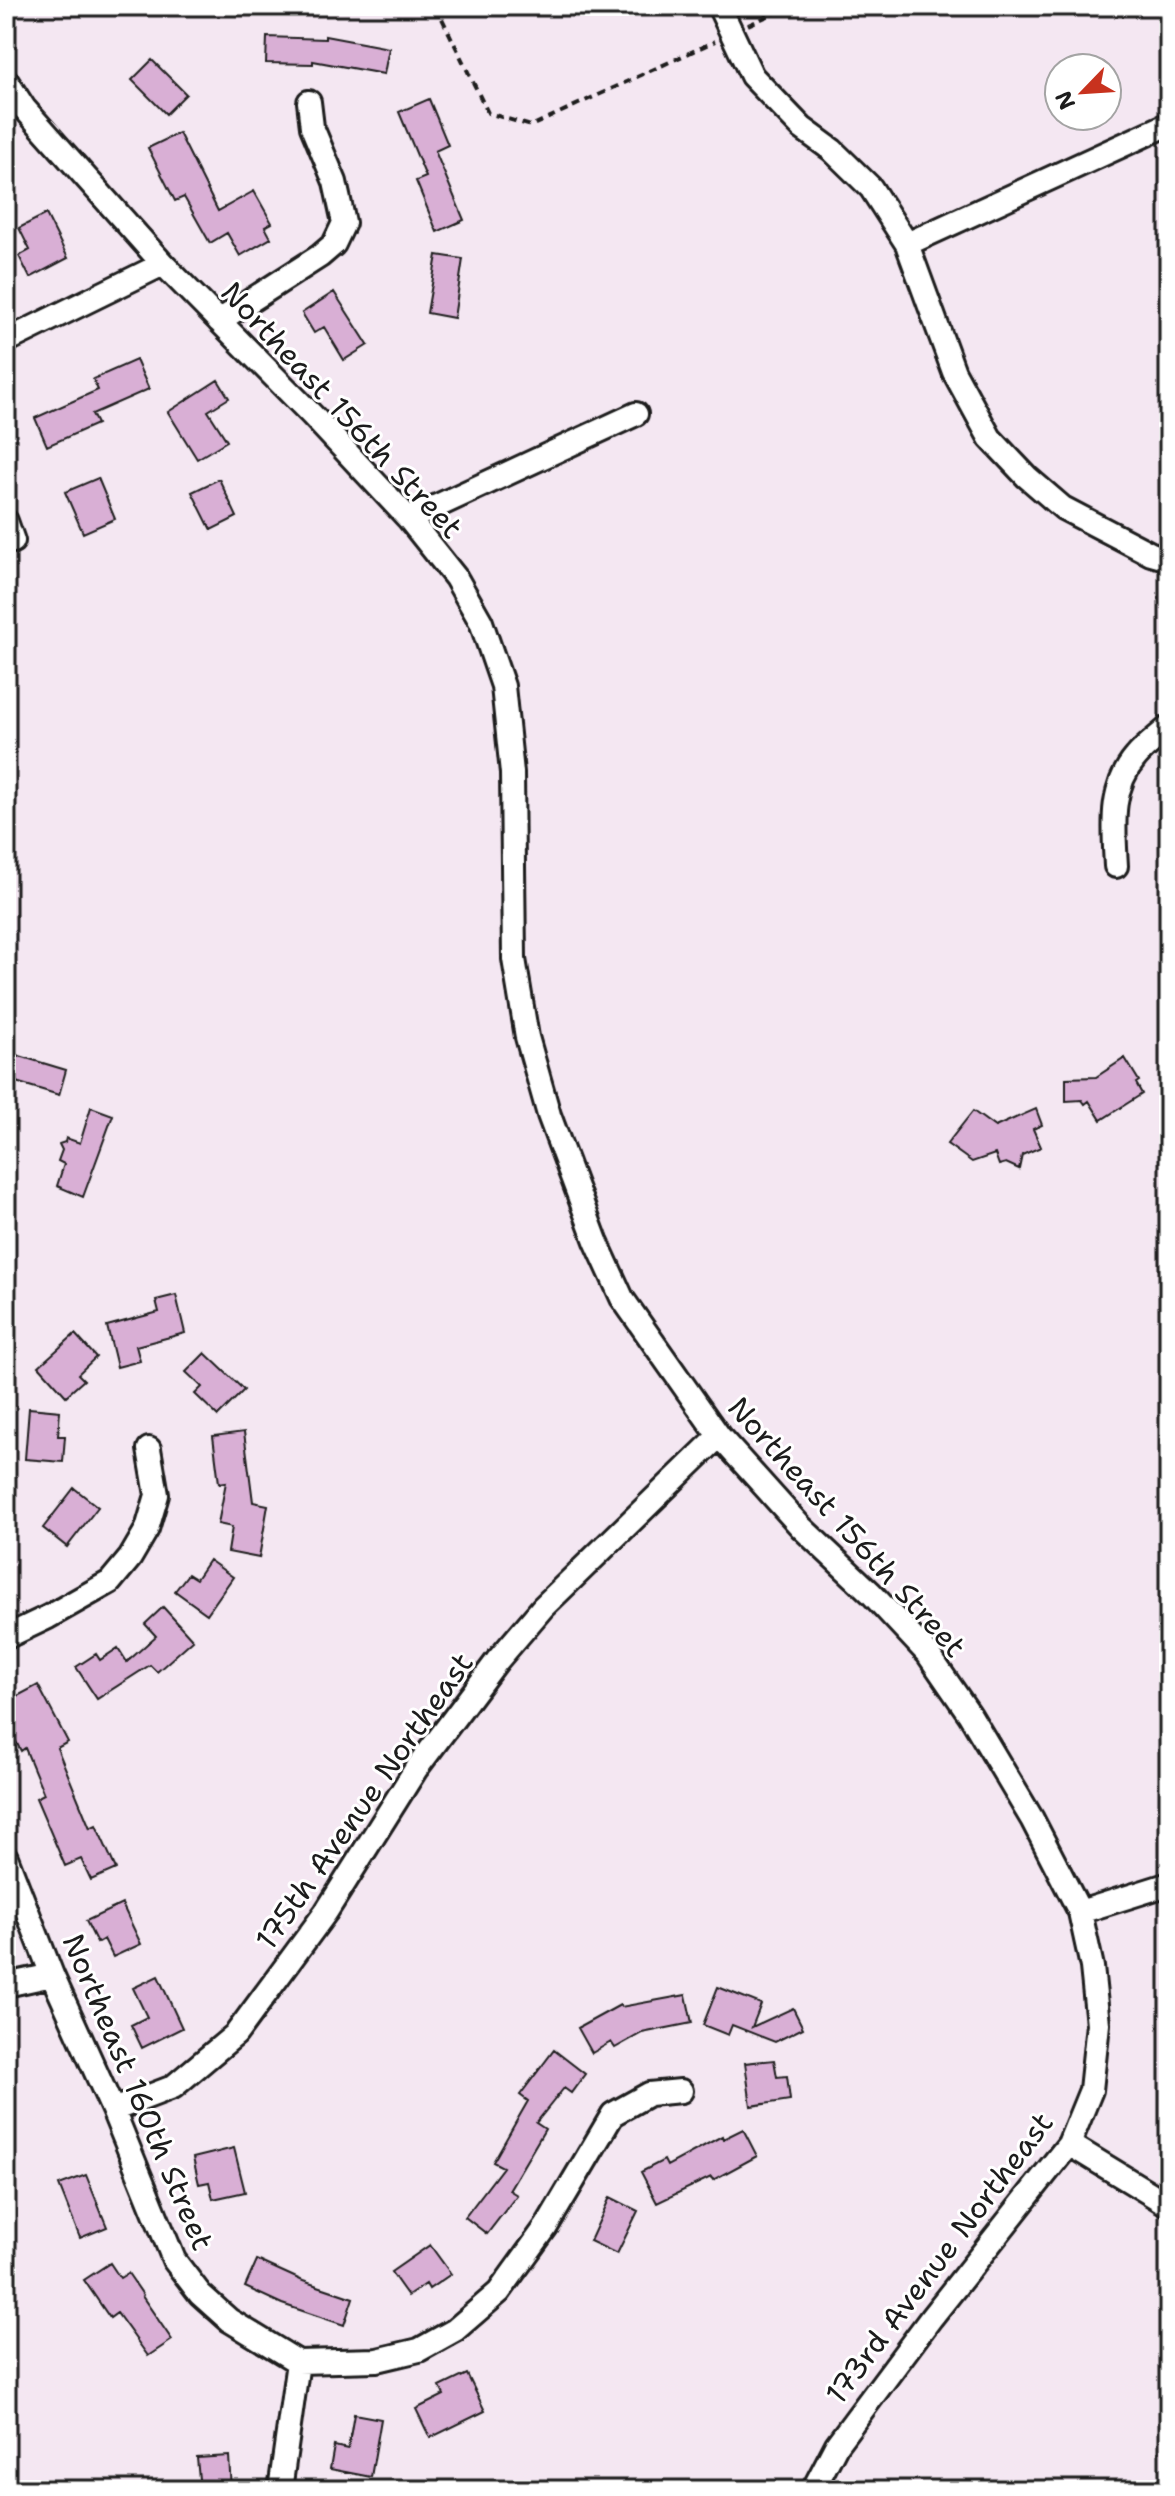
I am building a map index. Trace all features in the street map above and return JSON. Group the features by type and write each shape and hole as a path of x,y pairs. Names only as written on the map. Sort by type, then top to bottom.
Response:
{"street":[{"path":"719,6 752,76 802,128 832,150 871,188 907,244 954,372 990,438 1027,477 1063,508 1151,554 1169,559"},
{"name":"Northeast 156th Street","path":"6,80 24,108 163,264 312,415 409,519 456,578 481,622 503,686 512,773 514,959 527,1037 549,1115 596,1241 622,1298 719,1436 801,1527 871,1593 928,1654 970,1715 1032,1819 1080,1912"},
{"path":"219,321 320,256 334,244 344,223 335,182 312,127 309,102"},
{"path":"907,244 1169,124"},
{"path":"6,341 163,264"},
{"path":"409,519 636,414"},
{"path":"1116,866 1113,814 1120,779 1136,756 1169,727"},
{"name":"175th Avenue Northeast","path":"113,2110 173,2087 236,2034 326,1912 416,1769 497,1661 543,1607 719,1436"},
{"path":"6,1637 110,1582 130,1558 147,1529 157,1495 149,1449"},
{"name":"Northeast 160th Street","path":"6,1857 52,1975 113,2110 174,2260 200,2294 229,2320 298,2362"},
{"path":"1080,1912 1169,1884"},
{"name":"173rd Avenue Northeast","path":"813,2490 837,2444 931,2318 1069,2144 1091,2090 1098,2024 1092,1967 1080,1912"},
{"path":"6,1985 52,1975"},
{"path":"280,2490 298,2362 377,2360 419,2350 455,2330 499,2292 546,2227 613,2114 649,2094 681,2091"},
{"path":"1069,2144 1169,2205"}],"path":[{"path":"436,6 488,113 531,126 790,6"}],"building":[{"path":"325,36 389,48 384,74 313,61 313,64 266,63 267,37 325,39"},
{"path":"152,60 186,94 166,114 132,80"},
{"path":"429,99 448,145 435,151 464,220 437,232 416,181 426,177 399,112"},
{"path":"179,133 218,211 254,191 272,223 265,227 271,238 240,256 227,233 210,243 184,197 175,201 148,148"},
{"path":"46,214 68,258 30,278 19,256 30,250 19,228"},
{"path":"437,255 463,259 454,318 427,313"},
{"path":"334,292 368,345 344,360 324,327 314,333 302,313"},
{"path":"136,360 149,389 92,414 97,424 47,446 35,418 98,390 93,379"},
{"path":"218,380 229,398 208,411 227,441 197,459 168,412"},
{"path":"98,478 115,519 83,533 65,492"},
{"path":"219,479 237,517 211,530 192,492"},
{"path":"13,1054 66,1070 59,1095 6,1079"},
{"path":"1125,1058 1139,1081 1136,1083 1142,1094 1101,1120 1089,1101 1085,1104 1082,1100 1066,1101 1066,1078 1096,1077"},
{"path":"91,1107 113,1115 83,1197 57,1186 64,1164 58,1161 62,1150 59,1144 66,1138 80,1143"},
{"path":"1036,1109 1042,1125 1033,1129 1041,1147 1022,1155 1019,1169 1006,1163 999,1165 995,1154 972,1162 947,1144 973,1111 995,1127"},
{"path":"176,1295 185,1333 136,1346 140,1361 117,1367 107,1326 159,1312 156,1300"},
{"path":"75,1334 96,1357 78,1374 84,1380 66,1396 39,1366"},
{"path":"205,1353 244,1390 218,1416 195,1394 202,1387 186,1372"},
{"path":"29,1408 60,1411 58,1436 65,1436 63,1462 25,1459"},
{"path":"244,1432 253,1502 268,1505 259,1558 228,1552 232,1527 218,1524 226,1482 219,1483 213,1436"},
{"path":"74,1488 98,1507 67,1547 43,1528"},
{"path":"209,1560 233,1577 207,1614 175,1591 188,1574 196,1579"},
{"path":"163,1607 193,1640 157,1672 150,1665 97,1699 76,1667 96,1654 100,1660 118,1648 127,1662 156,1636 145,1624"},
{"path":"38,1685 68,1742 57,1748 90,1828 96,1825 116,1869 91,1880 81,1859 65,1866 36,1798 44,1794 25,1748 21,1751 7,1725 17,1720 8,1701"},
{"path":"122,1904 141,1944 113,1957 104,1939 97,1943 86,1921"},
{"path":"158,1976 182,2028 142,2048 131,2025 147,2017 133,1988"},
{"path":"718,1987 761,2004 752,2027 793,2008 803,2028 775,2042 732,2025 728,2035 703,2025"},
{"path":"686,1995 692,2023 642,2033 615,2048 611,2042 592,2053 578,2028 620,2005"},
{"path":"554,2050 585,2074 571,2093 564,2088 536,2123 545,2129 509,2190 517,2195 487,2234 465,2217 503,2167 493,2162 528,2101 520,2095"},
{"path":"774,2060 777,2077 787,2076 790,2100 751,2106 745,2063"},
{"path":"743,2129 757,2156 713,2180 711,2177 657,2203 641,2172 664,2160 667,2166 722,2136 723,2139"},
{"path":"234,2148 245,2192 213,2199 209,2182 199,2184 193,2158"},
{"path":"86,2175 107,2227 80,2238 59,2185"},
{"path":"610,2197 638,2211 617,2254 590,2241"},
{"path":"430,2245 451,2274 429,2289 426,2284 408,2296 391,2272"},
{"path":"257,2260 303,2281 353,2298 344,2325 282,2304 245,2287"},
{"path":"110,2263 120,2278 128,2273 172,2340 148,2356 117,2313 110,2318 84,2280"},
{"path":"467,2374 485,2411 430,2438 416,2409 444,2395 440,2387"},
{"path":"354,2414 381,2419 371,2477 330,2469 334,2446 348,2449"},
{"path":"229,2456 231,2490 200,2490 197,2458"}]}
